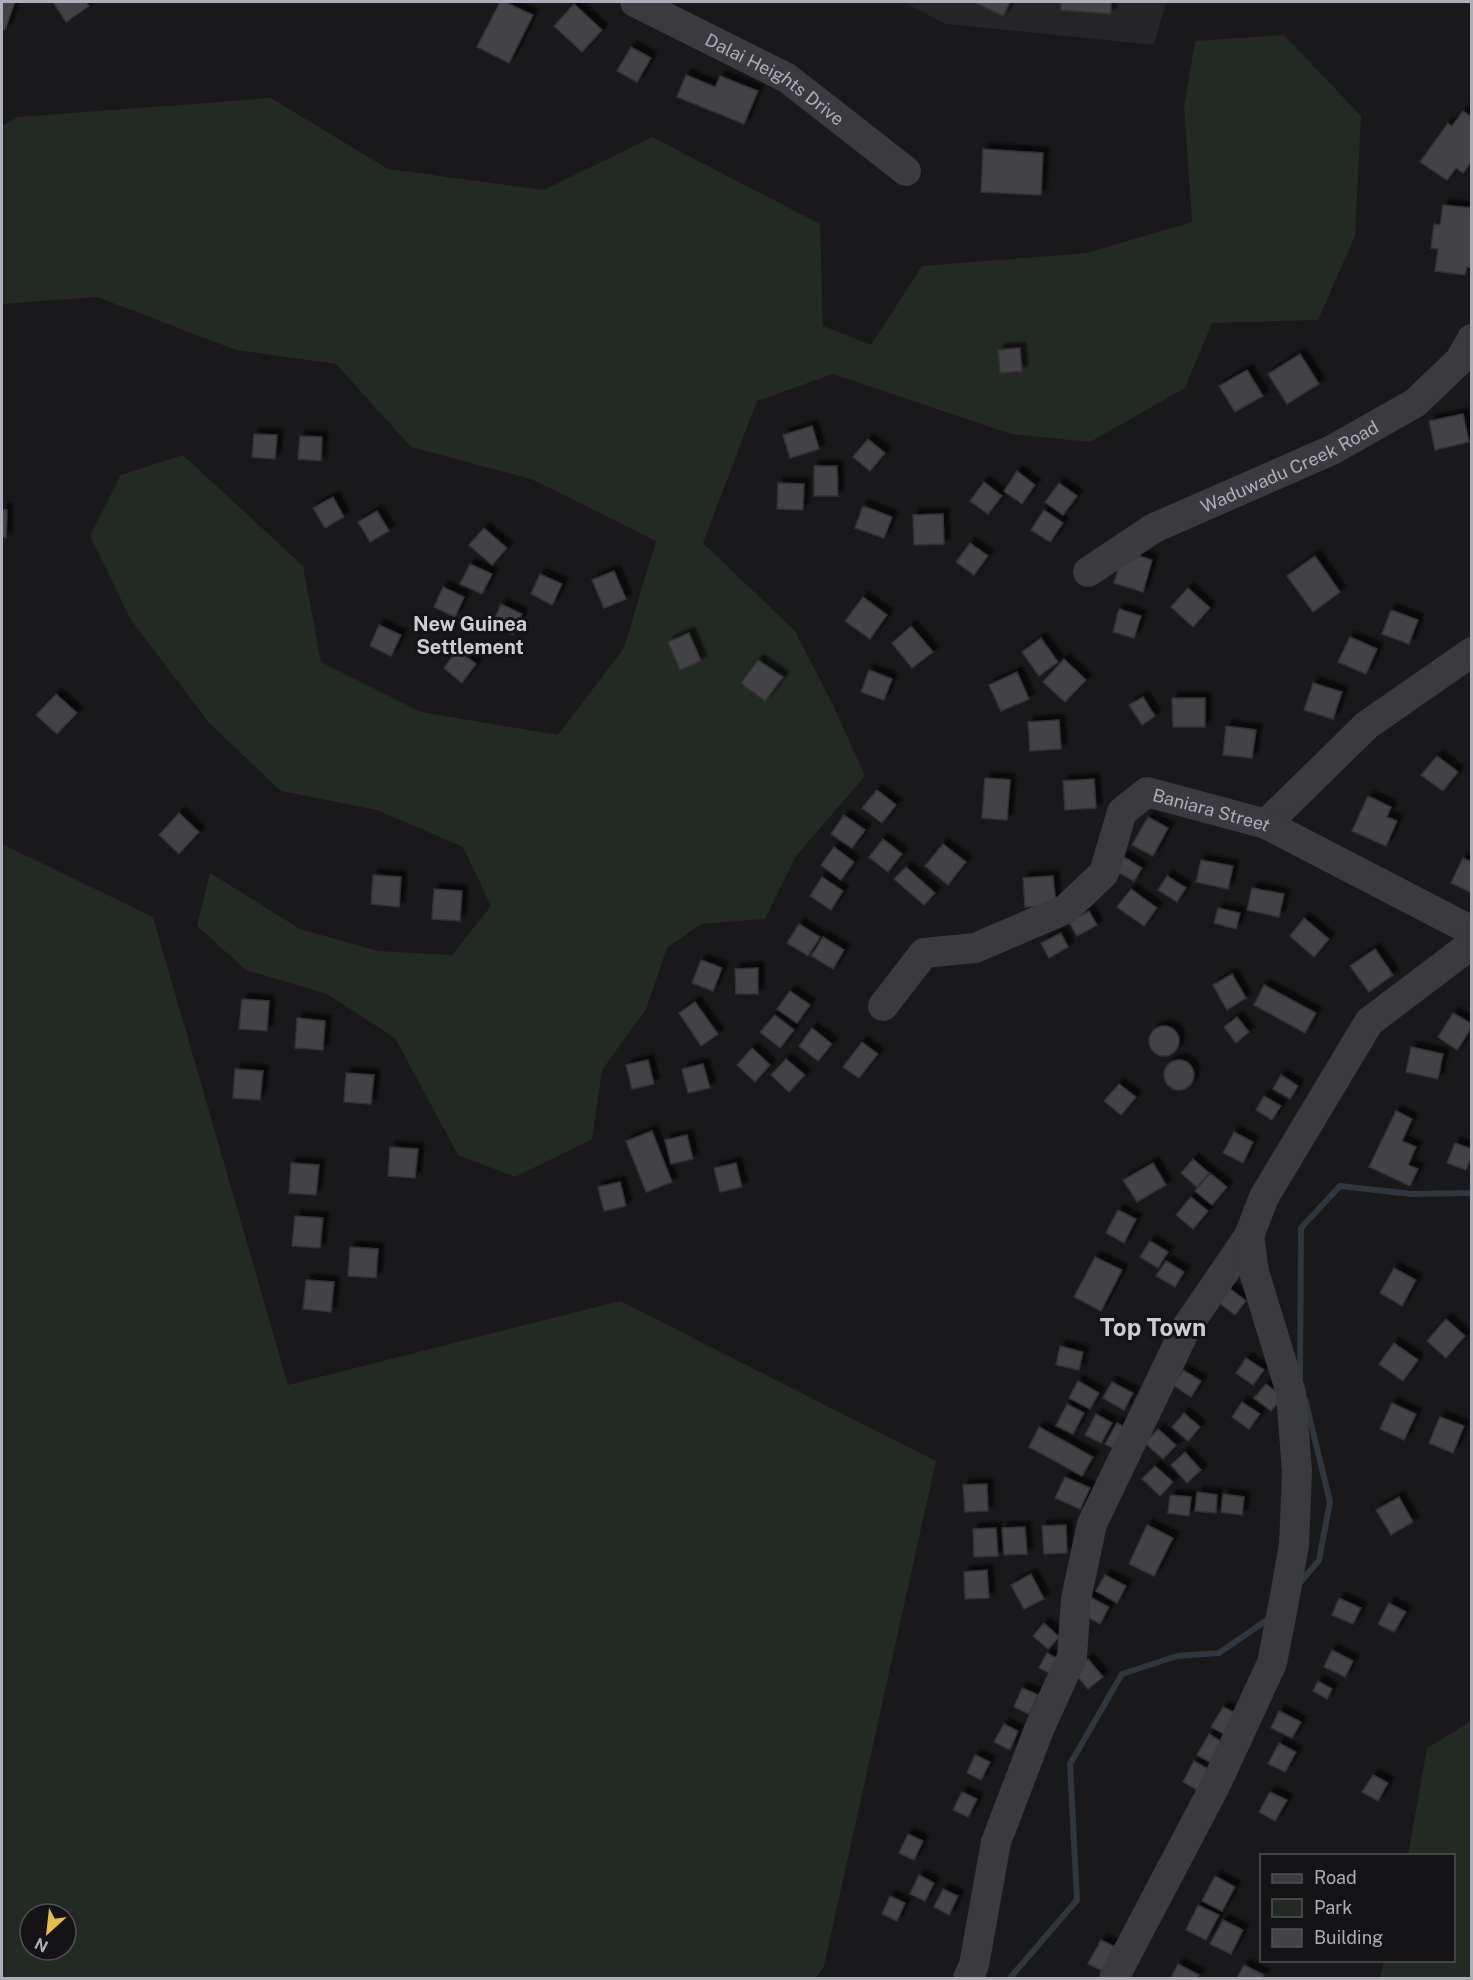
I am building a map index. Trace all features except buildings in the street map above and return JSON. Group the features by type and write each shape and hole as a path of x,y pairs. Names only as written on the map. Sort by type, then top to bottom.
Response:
{"street":[{"name":"Dalai Heights Drive","path":"635,2 786,78 906,171"},
{"name":"Waduwadu Creek Road","path":"1088,572 1154,528 1332,450 1415,403 1460,360 1472,339"},
{"path":"1266,824 1367,725 1472,652"},
{"name":"Baniara Street","path":"883,1006 924,953 975,948 1066,909 1104,873 1122,812 1147,792 1266,824 1472,931"},
{"path":"968,1978 974,1965 996,1842 1040,1727 1072,1657 1076,1599 1092,1524 1186,1328 1249,1236 1264,1197 1369,1022 1472,944"},
{"path":"1114,1978 1215,1786 1272,1663 1284,1602 1294,1534 1297,1472 1291,1393 1254,1272 1249,1236"}],"shaded area":[{"path":"903,2 1166,2 1154,45 946,24"}],"green space":[{"path":"1284,35 1361,116 1355,236 1318,320 1212,323 1185,388 1090,442 1011,434 833,374 757,401 703,543 795,631 833,705 865,776 796,856 765,919 701,924 667,948 646,1009 602,1070 592,1139 515,1177 458,1155 395,1038 327,994 246,970 197,926 210,873 300,929 378,951 452,955 491,906 463,847 377,810 281,791 209,723 131,620 90,536 121,475 183,455 303,566 321,662 421,712 558,735 624,648 656,541 531,479 411,447 336,364 236,350 97,297 2,304 2,126 18,117 271,98 388,169 544,190 652,137 820,224 823,326 871,345 922,266 1087,253 1192,222 1184,106 1195,41"},
{"path":"2,844 153,917 288,1385 620,1301 936,1461 824,1966 816,1978 2,1978"},
{"path":"1471,1721 1471,1978 1380,1978 1384,1962 1455,1962 1455,1854 1408,1854 1427,1748"}],"waterway":[{"path":"1300,1378 1301,1228 1340,1186 1412,1194 1472,1193"},
{"path":"1298,1585 1319,1560 1330,1502 1305,1399"},
{"path":"1010,1978 1077,1900 1070,1764 1122,1674 1177,1656 1219,1653 1270,1618"}],"district":[{"name":"New Guinea Settlement","path":"470,636"},
{"name":"Top Town","path":"1153,1327"}]}
